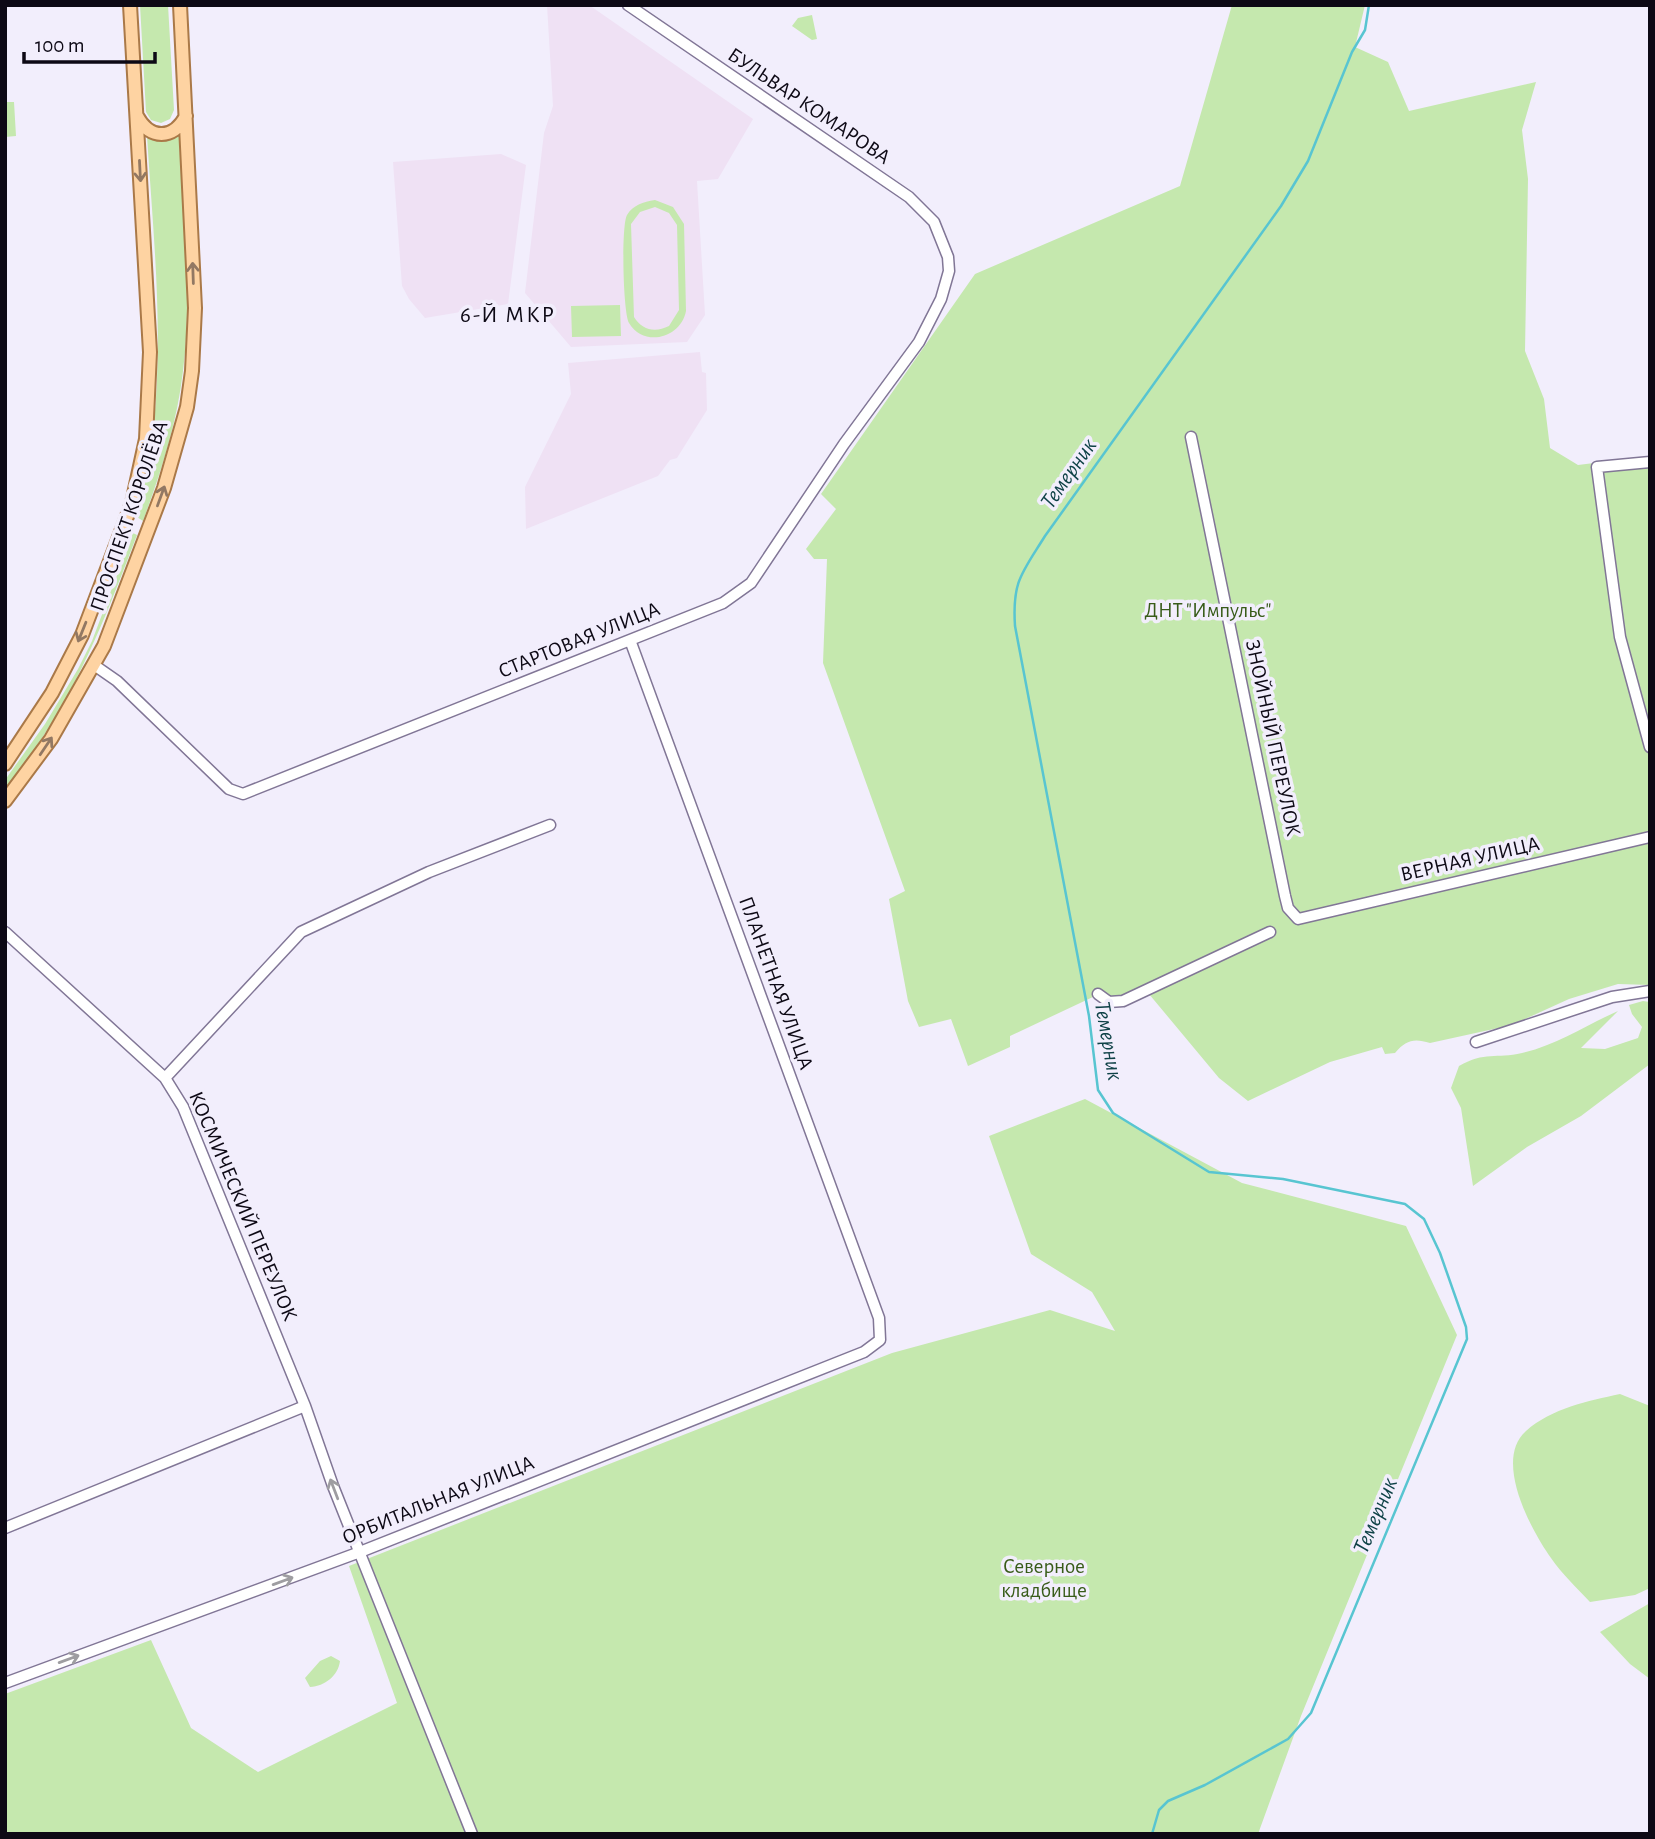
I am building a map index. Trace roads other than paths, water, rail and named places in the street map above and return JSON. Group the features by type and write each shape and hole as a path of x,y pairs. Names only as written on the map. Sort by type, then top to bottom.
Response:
{"main road":[{"name":"ПРОСПЕКТ КОРОЛЁВА","path":"5,764 36,721 68,665 124,523 143,461 151,396 130,5"},
{"name":"ПРОСПЕКТ КОРОЛЁВА","path":"5,801 51,739 94,665 172,465 187,407 195,308 180,5"},
{"path":"137,116 150,133 161,135 180,126 186,116"},
{"path":"124,523 137,523 146,534"}],"street":[{"name":"БУЛЬВАР КОМАРОВА","path":"628,5 909,197 933,222 948,257"},
{"name":"СТАРТОВАЯ УЛИЦА","path":"94,665 117,681 229,789 243,794 723,603 751,583 844,444 926,330 947,283 948,257"},
{"name":"ЗНОЙНЫЙ ПЕРЕУЛОК","path":"1191,437 1285,896 1288,908 1298,919"},
{"path":"1650,462 1597,467 1620,637 1650,747"},
{"name":"ПЛАНЕТНАЯ УЛИЦА","path":"630,640 879,1318 880,1340"},
{"path":"165,1078 301,932 429,872 551,825"},
{"name":"ВЕРНАЯ УЛИЦА","path":"1298,919 1650,837"},
{"name":"КОСМИЧЕСКИЙ ПЕРЕУЛОК","path":"5,932 165,1078 183,1107 305,1406 472,1834"},
{"path":"1098,994 1109,1002 1124,1001 1270,932"},
{"path":"1476,1042 1612,997 1650,990"},
{"name":"ОРБИТАЛЬНАЯ УЛИЦА","path":"5,1683 360,1552 864,1352 880,1340"},
{"path":"5,1528 305,1406"}],"waterway":[{"name":"Темерник","path":"1152,1834 1159,1810 1168,1801 1205,1785 1288,1739 1311,1713 1467,1339 1466,1327 1440,1253 1424,1219 1405,1204 1283,1179 1209,1172 1113,1113 1098,1090 1089,1016 1015,626 1015,598 1020,578 1045,536 1281,206 1308,161 1352,52 1365,30 1369,5"}],"district":[{"name":"6-Й МКР","path":"508,315"}],"park label":[{"name":"ДНТ \"Импульс\"","path":"1208,610"},
{"name":"Северное кладбище","path":"1044,1578"}]}
